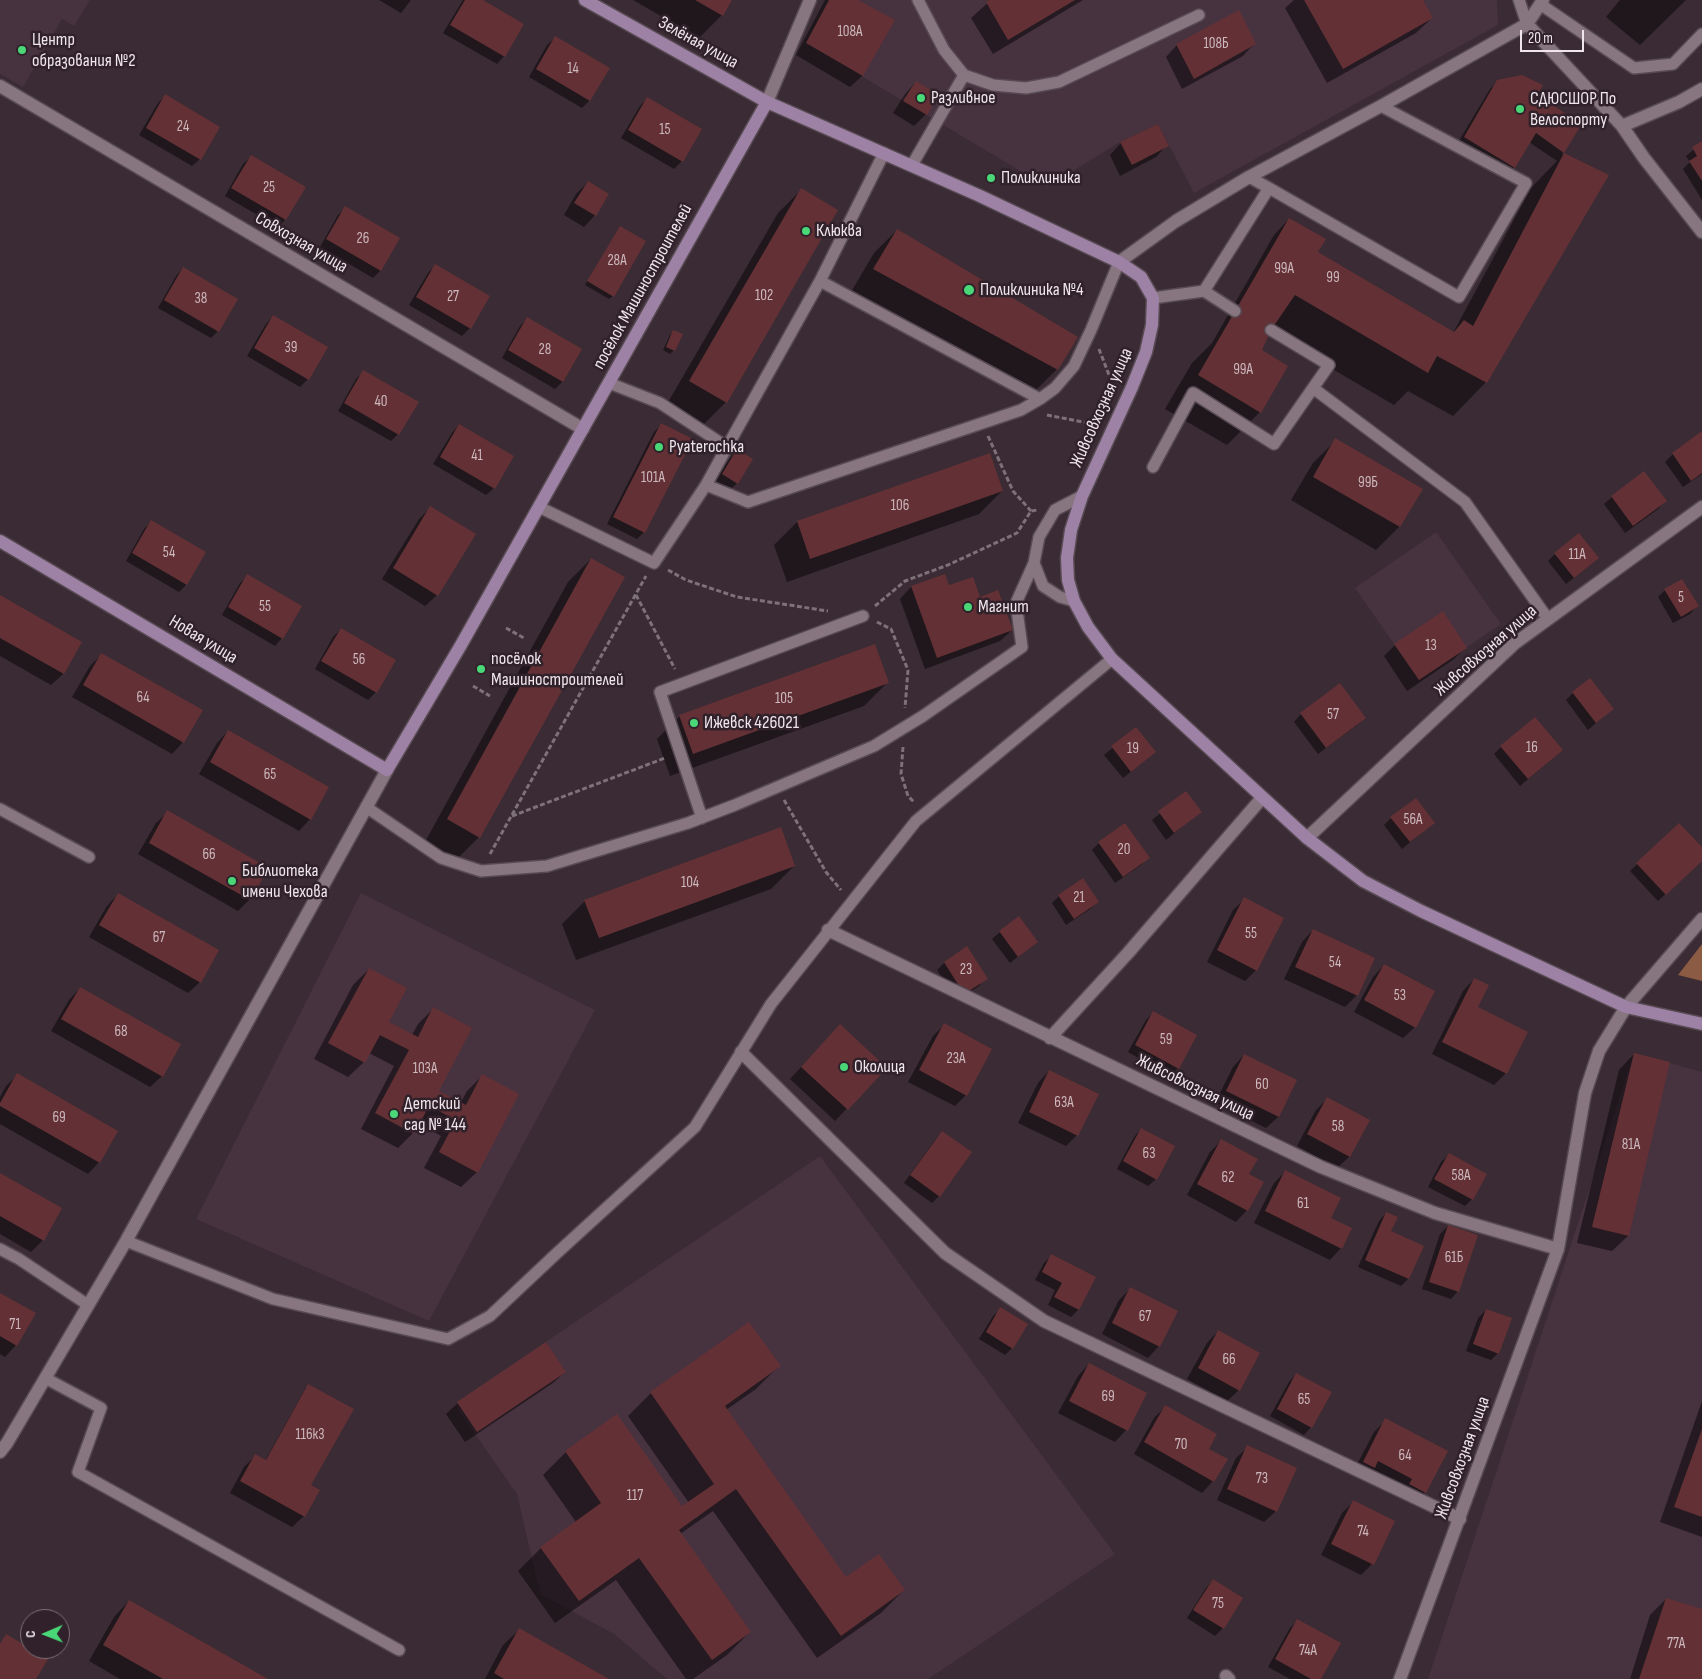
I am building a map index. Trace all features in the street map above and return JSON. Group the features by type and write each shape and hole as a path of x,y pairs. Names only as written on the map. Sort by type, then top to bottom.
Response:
{"street":[{"name":"Зелёная улица","path":"585,0 768,102"},
{"path":"810,0 768,102 912,165 1119,262 1141,277 1153,298"},
{"path":"1119,262 1176,221 1249,177 1381,106 1526,24 1541,2"},
{"path":"1526,24 1622,126 1644,158 1702,232"},
{"name":"Совхозная улица","path":"0,86 583,429"},
{"path":"1622,126 1679,102 1702,89"},
{"name":"посёлок Машиностроителей","path":"388,770 461,645 768,102"},
{"name":"Живсовхозная улица","path":"1153,298 1152,325 1146,352 1132,388 1082,496 1071,530 1067,558 1068,580 1074,601 1088,628 1112,659 1262,798 1307,838 1363,882 1420,911 1626,1007 1702,1024"},
{"name":"Живсовхозная улица","path":"1307,838 1514,644 1702,508"},
{"name":"Новая улица","path":"0,541 388,770"},
{"path":"2,1444 45,1378 126,1241 388,770"},
{"path":"1050,1038 1128,953 1262,798"},
{"name":"Живсовхозная улица","path":"1400,1679 1558,1249 1585,1094 1599,1052 1626,1007 1702,919"},
{"name":"Живсовхозная улица","path":"828,930 1321,1167 1435,1213 1558,1249"},
{"path":"741,1052 945,1253 1044,1321 1460,1519"}],"lane":[{"path":"918,0 944,50 964,75 993,85 1026,88 1059,82 1199,15"},
{"path":"1519,0 1526,24"},
{"path":"1541,2 1634,68 1673,64 1702,34"},
{"path":"912,165 964,75"},
{"path":"1249,177 1459,297 1526,183 1381,106"},
{"path":"539,507 654,563 706,485 820,281 884,153"},
{"path":"1204,291 1269,188"},
{"path":"706,485 748,502 1022,410 1055,388 1074,366 1119,262"},
{"path":"820,281 1040,399"},
{"path":"1153,298 1204,291 1235,311"},
{"path":"1153,468 1193,393 1274,444 1329,365 1271,330"},
{"path":"610,383 660,404 727,447"},
{"path":"1313,388 1465,502 1548,619"},
{"path":"366,807 441,858 481,871 547,866 702,818 874,746 923,716 1022,647 1016,604 1034,563 1039,537 1056,510 1082,496"},
{"path":"1034,563 1043,586 1060,597 1074,601"},
{"path":"702,818 660,692 862,616"},
{"path":"126,1241 273,1299 448,1339 490,1316 695,1128 771,1004 916,821 1112,659"},
{"path":"0,810 89,857"},
{"path":"0,1249 19,1259 88,1305"},
{"path":"45,1378 101,1408 78,1472 398,1650"}],"path":[{"path":"1091,330 1111,380"},
{"path":"1022,410 1093,424"},
{"path":"982,423 1013,491 1031,511"},
{"path":"1031,511 1056,510"},
{"path":"912,801 908,796 901,774 908,670 892,628 862,616 906,581 948,565 1017,533 1031,511"},
{"path":"481,871 654,563 686,580 737,597 834,612"},
{"path":"636,595 683,684"},
{"path":"506,628 524,638"},
{"path":"473,686 490,696"},
{"path":"511,816 680,752"},
{"path":"774,789 786,802 831,880 837,886"}],"shaded area":[{"name":"Центр образования №2","path":"0,0 90,0 74,26 62,19 23,87 0,74"},
{"path":"829,0 1497,0 1498,25 1194,193 1158,124 1120,142 1047,187 806,43"},
{"path":"1436,532 1501,624 1419,680 1355,588"},
{"name":"Детский сад № 144","path":"361,893 595,1010 429,1321 196,1219"},
{"path":"1702,944 1702,981 1678,975"},
{"path":"1634,1053 1702,1072 1702,1679 1428,1679"},
{"path":"820,1156 1115,1554 928,1679 667,1679 614,1634 540,1594 517,1494 458,1410 457,1402"}],"building":[{"path":"465,0 483,0 524,24 505,57 450,25"},
{"path":"695,0 732,0 723,16"},
{"path":"829,0 858,0 895,20 863,76 806,43"},
{"path":"989,0 1075,0 1008,40 986,2"},
{"path":"1304,0 1423,0 1433,18 1343,69"},
{"path":"1239,10 1256,44 1194,79 1176,44"},
{"path":"555,36 610,68 590,101 536,69"},
{"name":"СДЮСШОР По Велоспорту","path":"1522,75 1543,85 1538,94 1581,125 1564,153 1536,133 1515,168 1464,137 1497,80"},
{"name":"Разливное","path":"916,81 939,95 927,115 903,101"},
{"path":"165,94 220,127 201,160 146,128"},
{"path":"647,97 702,129 683,162 628,130"},
{"path":"1158,124 1169,146 1132,165 1120,142"},
{"path":"1702,141 1702,181 1689,161 1697,156 1692,147"},
{"path":"1564,153 1609,175 1487,383 1437,356 1428,373 1295,295 1271,330 1262,350 1288,366 1261,413 1198,375 1289,218 1326,239 1318,252 1454,332 1464,320 1473,326"},
{"path":"251,155 306,187 286,220 231,188"},
{"path":"588,181 609,194 596,216 574,203"},
{"path":"801,188 838,210 727,403 689,381"},
{"path":"345,206 400,238 381,271 326,239"},
{"path":"620,226 646,241 614,297 587,281"},
{"path":"897,229 1078,337 1058,370 873,269"},
{"path":"435,264 490,296 471,329 416,297"},
{"path":"183,267 238,299 219,332 164,300"},
{"path":"273,315 328,347 309,380 254,348"},
{"path":"527,317 582,349 563,382 508,350"},
{"path":"673,330 683,334 675,351 666,347"},
{"path":"363,370 419,402 399,435 344,403"},
{"path":"661,423 693,439 645,533 613,517"},
{"path":"459,424 514,456 495,489 440,457"},
{"path":"1702,431 1702,473 1691,481 1672,453"},
{"path":"1335,438 1423,489 1400,527 1313,477"},
{"path":"737,449 753,459 738,484 722,474"},
{"path":"990,453 1003,491 810,559 797,521"},
{"path":"1644,471 1667,501 1633,526 1611,496"},
{"path":"430,506 476,534 438,596 393,568"},
{"path":"151,520 206,552 187,585 132,553"},
{"path":"1579,533 1599,558 1574,578 1554,553"},
{"path":"591,558 625,577 480,838 447,819"},
{"path":"247,574 302,606 283,639 228,607"},
{"path":"945,574 949,585 973,577 980,597 998,590 1013,630 937,658 911,586"},
{"path":"1682,579 1699,606 1681,617 1664,589"},
{"path":"0,595 82,642 64,674 0,638"},
{"path":"1443,611 1467,648 1419,680 1394,644"},
{"path":"341,628 396,660 377,693 321,661"},
{"path":"875,644 889,683 693,754 679,715"},
{"path":"101,653 203,710 184,743 83,685"},
{"path":"1590,678 1614,709 1596,723 1572,692"},
{"path":"1340,683 1366,718 1326,748 1300,713"},
{"path":"1535,717 1563,750 1528,779 1500,746"},
{"path":"1136,727 1156,752 1131,772 1111,746"},
{"path":"228,730 329,787 311,820 210,762"},
{"path":"1186,791 1202,812 1174,833 1158,811"},
{"path":"1416,798 1435,823 1410,842 1390,817"},
{"path":"167,810 269,868 250,900 149,843"},
{"path":"1125,823 1150,858 1123,877 1098,842"},
{"path":"1679,823 1702,847 1702,861 1666,895 1636,863"},
{"path":"781,827 795,866 599,938 584,900"},
{"path":"1083,878 1099,902 1074,919 1058,895"},
{"path":"118,893 219,950 201,983 99,925"},
{"path":"1244,897 1284,918 1257,971 1217,950"},
{"path":"1019,916 1038,942 1018,957 999,931"},
{"path":"1313,929 1375,958 1358,996 1295,967"},
{"path":"967,946 988,979 964,994 944,962"},
{"path":"1384,964 1435,991 1416,1028 1364,1000"},
{"path":"369,968 407,988 389,1022 418,1037 433,1007 472,1028 439,1091 466,1105 482,1074 519,1094 478,1173 439,1152 456,1120 429,1106 414,1134 375,1113 409,1050 380,1035 365,1063 328,1043"},
{"path":"1474,978 1489,985 1478,1007 1528,1032 1507,1074 1442,1042"},
{"path":"80,987 181,1044 163,1077 61,1019"},
{"path":"1153,1011 1197,1035 1179,1069 1135,1045"},
{"path":"944,1023 992,1049 967,1096 919,1070"},
{"name":"Околица","path":"840,1024 887,1068 848,1110 801,1067"},
{"path":"1634,1053 1670,1062 1629,1236 1592,1227"},
{"path":"1244,1054 1297,1080 1279,1117 1226,1091"},
{"path":"1049,1070 1099,1094 1078,1136 1029,1112"},
{"path":"17,1073 118,1131 100,1163 0,1106"},
{"path":"1327,1097 1370,1120 1350,1157 1307,1134"},
{"path":"1141,1128 1175,1146 1157,1180 1123,1161"},
{"path":"942,1131 972,1152 940,1197 910,1175"},
{"path":"1221,1139 1258,1159 1249,1174 1264,1182 1248,1211 1197,1184"},
{"path":"1449,1153 1487,1174 1473,1200 1434,1179"},
{"path":"1285,1170 1341,1198 1331,1218 1352,1228 1342,1249 1265,1211"},
{"path":"0,1173 62,1208 44,1241 0,1216"},
{"path":"1386,1212 1398,1217 1391,1231 1424,1246 1409,1279 1365,1260"},
{"path":"1448,1225 1478,1235 1459,1292 1429,1282"},
{"path":"1051,1254 1096,1277 1079,1310 1054,1297 1062,1283 1042,1272"},
{"path":"1130,1287 1178,1311 1160,1347 1112,1323"},
{"path":"0,1293 36,1313 17,1346 0,1336"},
{"path":"1000,1307 1028,1324 1013,1349 986,1332"},
{"path":"1486,1309 1512,1318 1499,1354 1473,1344"},
{"path":"749,1322 781,1366 725,1406 846,1577 879,1554 905,1590 841,1636 736,1489 679,1530 751,1632 712,1660 639,1558 579,1601 540,1547 601,1503 565,1451 617,1414 682,1506 714,1484 650,1392"},
{"path":"1218,1330 1260,1353 1240,1391 1198,1368"},
{"path":"546,1342 566,1372 477,1432 457,1402"},
{"path":"1089,1363 1147,1393 1128,1431 1069,1401"},
{"path":"1296,1373 1332,1392 1312,1428 1277,1409"},
{"path":"308,1384 354,1409 311,1485 320,1490 305,1517 240,1481 255,1454 266,1460"},
{"path":"1165,1405 1217,1434 1209,1449 1228,1459 1214,1482 1144,1442"},
{"path":"1385,1418 1448,1451 1426,1493 1409,1484 1412,1479 1378,1461 1375,1468 1363,1462"},
{"path":"1702,1429 1702,1517 1674,1507"},
{"path":"1247,1445 1297,1468 1277,1512 1227,1489"},
{"path":"1353,1500 1395,1521 1374,1565 1331,1544"},
{"path":"1213,1579 1243,1598 1224,1629 1193,1610"},
{"path":"1666,1598 1702,1609 1702,1679 1639,1679"},
{"path":"129,1600 268,1679 163,1679 103,1645"},
{"path":"1297,1619 1341,1643 1321,1679 1311,1679 1275,1659"},
{"path":"519,1628 609,1679 504,1679 494,1673"},
{"path":"6,1634 20,1642 20,1659 48,1659 36,1679 0,1679 0,1644"}],"place":[{"name":"Центр образования №2","path":"22,50"},
{"name":"Разливное","path":"921,98"},
{"name":"СДЮСШОР По Велоспорту","path":"1520,109"},
{"name":"Поликлиника","path":"991,178"},
{"name":"Клюква","path":"806,231"},
{"name":"Поликлиника №4","path":"969,290"},
{"name":"Pyaterochka","path":"659,447"},
{"name":"Магнит","path":"968,607"},
{"name":"посёлок Машиностроителей","path":"481,669"},
{"name":"Ижевск 426021","path":"694,723"},
{"name":"Библиотека имени Чехова","path":"232,881"},
{"name":"Околица","path":"844,1067"},
{"name":"Детский сад № 144","path":"394,1114"}]}
